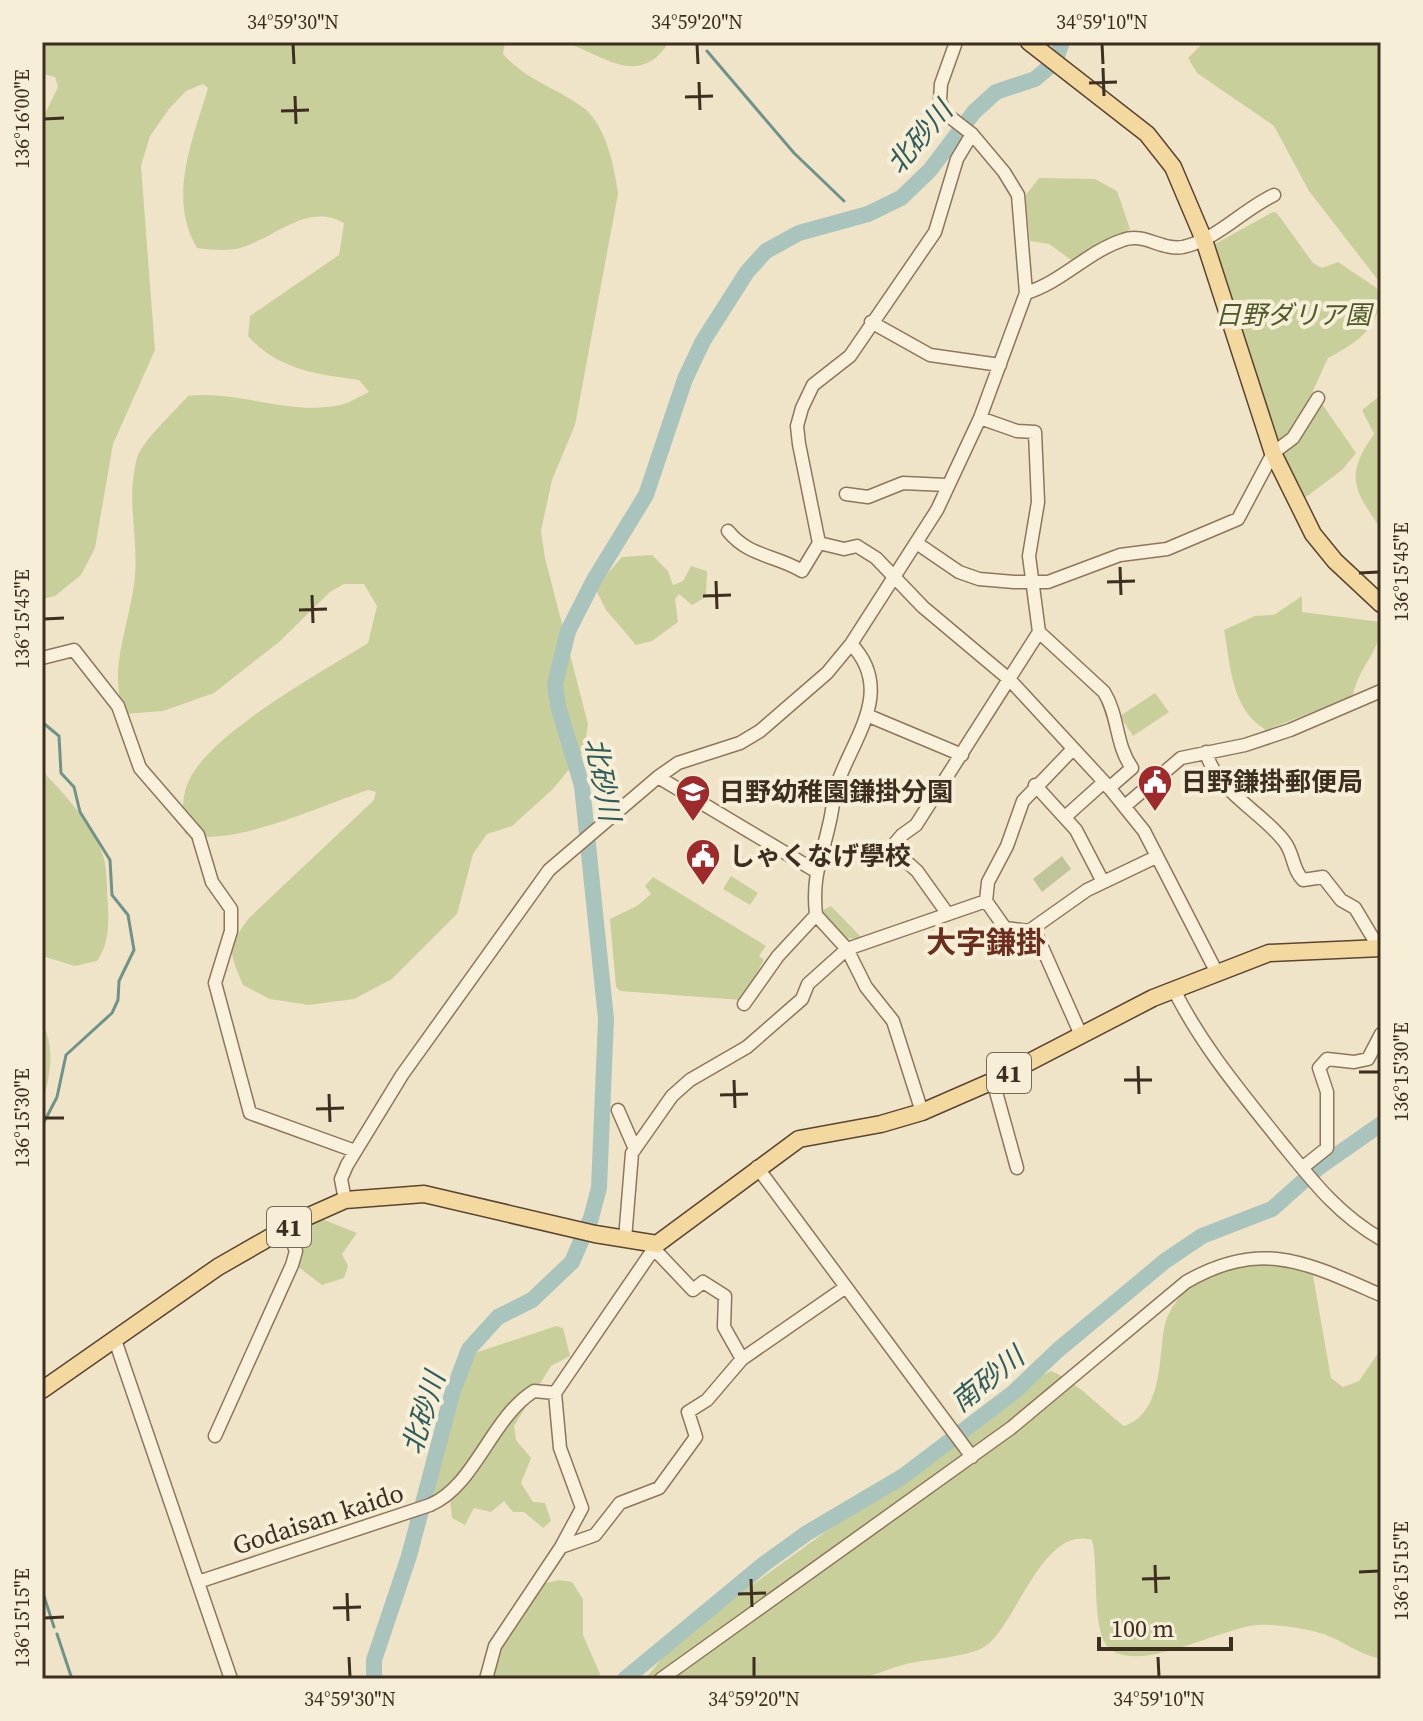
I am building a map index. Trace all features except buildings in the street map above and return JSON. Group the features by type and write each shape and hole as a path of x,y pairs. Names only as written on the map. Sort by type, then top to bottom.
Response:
{"main road":[{"path":"1036,48 1147,134 1173,167 1204,240 1273,453 1313,534 1335,561 1381,604"},
{"name":"41","path":"42,1390 218,1267 345,1200 424,1194 656,1247 757,1167 799,1139 881,1124 922,1112 993,1081 1216,971 1279,951 1380,948"}],"street":[{"path":"345,1200 341,1179 355,1151 402,1075 549,870 658,777 678,763 740,743 760,731 827,673 851,644 918,544 980,418 1026,293 1018,195 970,133 941,106 941,84 956,42"},
{"path":"728,531 754,554 782,558 802,571 819,543 797,426 813,385 832,374 850,356 935,232 957,159 970,133"},
{"path":"1026,293 1049,286 1079,263 1125,239 1140,238 1167,248 1204,240 1274,195"},
{"path":"871,322 930,355 1000,365"},
{"path":"918,544 959,572 979,579 1030,582 1048,582 1120,555 1154,553 1238,519 1273,453 1293,438 1318,398"},
{"path":"980,418 1017,431 1035,432 1038,502 1029,556 1030,582 1039,632 1111,702 1119,745 1132,768 1065,817"},
{"path":"846,494 868,497 903,483 946,485"},
{"path":"819,543 844,549 857,546 876,558 923,607 1010,680 1107,785 1144,831 1216,971"},
{"path":"947,913 917,871 891,848 916,825 1010,680 1013,668 1039,632"},
{"path":"851,644 861,655 869,686 869,716 837,783 830,824 814,870 816,915 847,949 866,987 897,1030 922,1112"},
{"path":"42,658 74,650 118,706 140,768 198,835 212,882 228,901 233,923 215,983 250,1113 355,1151"},
{"path":"1125,806 1181,758 1290,730 1381,691"},
{"path":"869,716 962,755"},
{"path":"1073,749 1035,785 1023,801 1007,846 990,876 986,901 1005,928 1034,929 1103,882 1156,857"},
{"path":"1206,752 1209,763 1243,803 1265,818 1284,841 1298,875 1303,880 1323,877 1341,900 1355,908 1380,948"},
{"path":"658,777 814,870"},
{"path":"1035,785 1065,817 1092,854 1103,882"},
{"path":"625,1239 629,1168 635,1149 672,1096 690,1080 747,1047 802,999 808,984 847,949 876,936 912,929 947,913 986,901"},
{"path":"744,1004 778,956 816,915"},
{"path":"1034,929 1081,1035"},
{"path":"1174,990 1215,1061 1315,1185 1333,1205 1381,1239"},
{"path":"1303,1169 1327,1148 1327,1092 1319,1068 1327,1059 1354,1062 1368,1059 1381,1034"},
{"path":"993,1081 1017,1168"},
{"path":"618,1110 635,1149"},
{"path":"757,1167 972,1457"},
{"path":"215,1436 292,1265 296,1251 287,1229"},
{"path":"486,1679 495,1646 561,1547 582,1508 560,1448 555,1393 656,1247 693,1290 703,1282 725,1296 724,1327 742,1359"},
{"path":"661,1679 972,1457 1186,1282 1227,1262 1261,1257 1298,1260 1381,1295"},
{"path":"561,1547 595,1535 603,1529 620,1503 666,1482 696,1437 686,1417 688,1412 707,1400 742,1359 846,1287"},
{"path":"115,1340 231,1679"},
{"name":"Godaisan kaido","path":"198,1582 430,1505 449,1494 515,1406 534,1391 555,1393"}],"green space":[{"path":"42,42 505,42 503,54 512,63 585,109 599,126 608,148 618,194 575,425 552,480 541,531 545,558 588,724 584,751 553,789 512,826 487,834 473,854 457,914 392,979 354,999 309,1005 270,999 243,985 232,950 236,937 249,918 374,800 376,792 368,790 276,823 227,835 204,837 185,834 183,810 187,785 198,766 216,746 267,706 368,643 377,606 364,584 344,584 330,592 279,642 214,693 163,711 124,714 118,679 135,575 134,472 140,451 152,435 188,396 226,396 321,408 344,404 369,392 359,380 313,372 285,363 248,336 250,316 339,255 344,223 319,216 306,218 240,248 197,248 188,229 183,189 190,148 208,88 203,84 186,91 169,109 150,136 141,166 155,350 113,444 95,548 81,575 55,596 42,599 42,120 58,87 55,77 42,74"},
{"path":"563,42 669,42 645,64 633,66 606,60"},
{"path":"1204,42 1381,42 1381,284 1309,191 1274,126 1197,73 1188,58"},
{"path":"1039,178 1095,179 1117,191 1130,229 1074,262 1049,244 1030,241 1025,196"},
{"name":"日野ダリア園","path":"1273,212 1277,213 1313,263 1322,268 1338,262 1381,291 1377,315 1372,324 1358,340 1328,358 1301,415 1277,443 1215,244"},
{"path":"1381,395 1381,529 1359,493 1356,472 1374,434 1362,410"},
{"path":"1320,401 1356,453 1342,470 1302,500 1281,460"},
{"path":"652,555 668,571 673,585 683,581 691,566 707,571 706,597 692,605 679,594 675,599 678,622 652,641 636,645 606,610 595,588 622,557"},
{"path":"1302,596 1302,612 1381,622 1380,633 1353,696 1266,730 1254,721 1239,699 1224,630 1255,616 1274,615"},
{"path":"1155,693 1169,712 1133,736 1120,716"},
{"path":"42,771 80,814 102,852 106,868 108,921 106,942 97,961 75,966 42,956"},
{"path":"1062,856 1071,869 1042,892 1033,879"},
{"path":"731,876 758,893 750,905 723,889"},
{"path":"653,877 766,946 759,956 764,960 741,1000 620,991 616,987 610,919 637,906 651,894 645,886"},
{"path":"831,906 861,939 842,938 824,922 823,910"},
{"path":"42,1024 50,1052 42,1103"},
{"path":"317,1217 357,1233 342,1254 348,1266 344,1278 322,1285 297,1266 292,1237"},
{"path":"1271,1256 1311,1264 1331,1378 1343,1387 1359,1381 1381,1349 1381,1659 1323,1634 1266,1625 1242,1628 1160,1653 1123,1655 1109,1648 1103,1640 1092,1540 1075,1539 1059,1547 1045,1561 998,1633 987,1645 972,1652 852,1679 645,1679 679,1638 1039,1377 1051,1371 1061,1376 1080,1388 1124,1426 1137,1419 1153,1396 1165,1324 1183,1293 1217,1266"},
{"path":"556,1326 563,1328 570,1356 551,1366 514,1426 516,1440 531,1458 521,1483 533,1502 545,1503 551,1521 543,1528 524,1512 513,1512 504,1501 491,1512 474,1508 465,1525 452,1518 450,1498 433,1494 451,1406 469,1355"},
{"path":"559,1580 572,1582 583,1599 583,1635 600,1674 598,1679 492,1679 491,1659 539,1585"}],"waterway":[{"name":"北砂川","path":"374,1679 374,1660 409,1556 452,1394 469,1349 498,1317 532,1300 572,1262 591,1218 599,1188 606,1019 582,786 558,706 555,684 568,631 594,580 646,495 685,379 703,341 747,272 766,251 799,233 868,214 901,198 930,170 974,112 996,92 1035,79 1055,62 1062,42"},
{"path":"707,51 794,153 844,201"},
{"name":"北砂川","path":"847,214 849,220"},
{"path":"42,722 59,736 61,773 74,787 80,812 110,860 112,895 128,915 134,950 119,981 118,1000 112,1013 66,1055 57,1097 42,1126"},
{"name":"南砂川","path":"625,1679 764,1564 807,1533 902,1477 1014,1392 1058,1350 1165,1261 1202,1236 1272,1209 1318,1168 1381,1124"},
{"path":"42,1590 54,1627"},
{"path":"57,1634 72,1679"}],"place":[{"name":"日野鎌掛郵便局","path":"1155,813"},
{"name":"日野幼稚園鎌掛分園","path":"693,823"},
{"name":"しゃくなげ學校","path":"703,887"}],"district":[{"name":"大字鎌掛","path":"986,942"}]}
